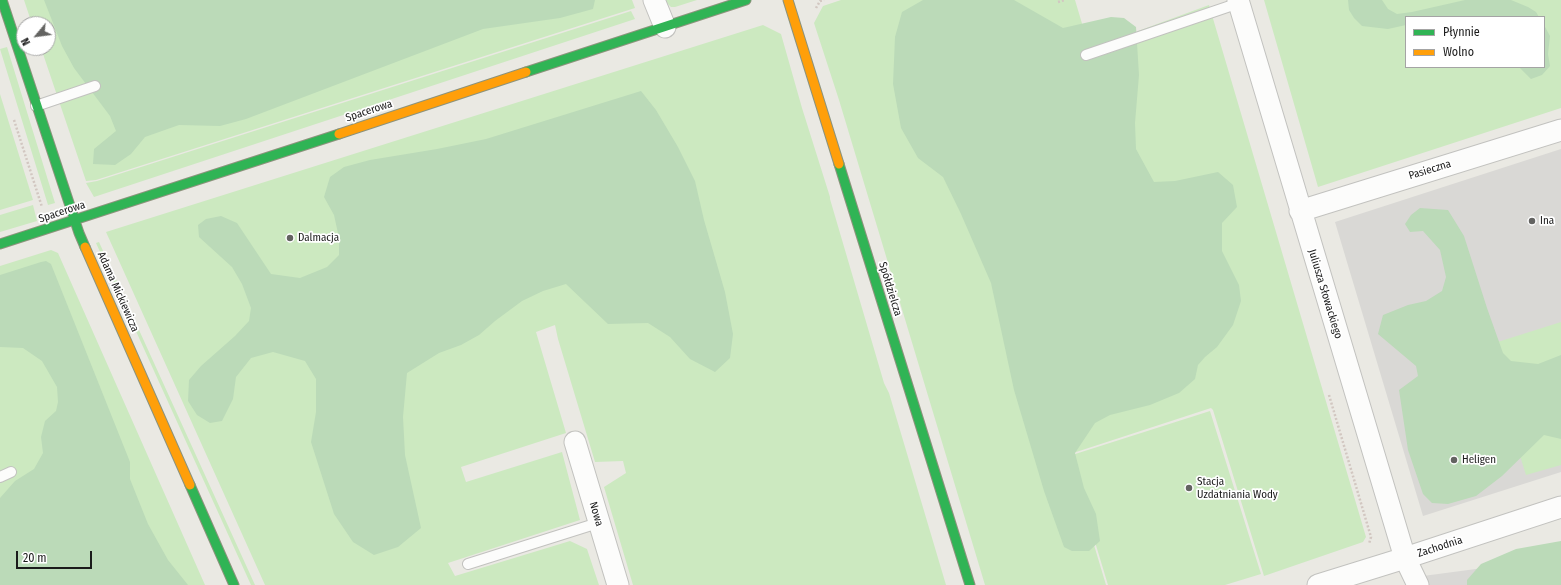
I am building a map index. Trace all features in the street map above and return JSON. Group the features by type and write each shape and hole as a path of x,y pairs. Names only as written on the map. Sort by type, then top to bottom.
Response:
{"street":[{"name":"Adama Mickiewicza","path":"2,0 9,34 36,106 74,221 234,585"},
{"path":"654,0 665,26"},
{"name":"Spacerowa","path":"0,244 746,0"},
{"name":"Spółdzielcza","path":"788,0 970,585"},
{"name":"Juliusza Słowackiego","path":"1238,2 1404,558 1418,585"},
{"name":"Pasieczna","path":"1300,211 1561,130"},
{"name":"Nowa","path":"575,442 598,523 618,585"},
{"name":"Zachodnia","path":"1318,585 1561,507"}],"lane":[{"path":"1086,55 1238,2"},
{"path":"36,106 95,86"},
{"path":"0,477 11,472"},
{"path":"468,564 598,523"}],"path":[{"path":"1058,2 1065,0"},
{"path":"12,112 49,229"}],"shaded area":[{"path":"1561,149 1561,472 1423,516 1335,222"},
{"path":"1506,565 1561,585 1428,585 1423,576"}],"green space":[{"path":"24,0 632,0 635,8 96,180 86,181 44,56 56,56 56,16 29,16"},
{"path":"44,0 595,0 593,9 560,18 483,29 246,119 220,126 179,125 145,137 131,154 115,165 93,164 94,149 116,131 110,116 74,68 62,46 56,31 56,16 50,16"},
{"path":"664,0 697,0 671,7"},
{"path":"841,0 1075,0 1089,47 1130,34 1209,5 1366,537 1363,542 1264,576 1213,410 1211,408 1067,455 1106,585 985,585 839,100 814,23 823,6"},
{"path":"923,0 1014,0 1063,28 1111,17 1124,18 1136,27 1139,75 1135,123 1136,149 1154,182 1175,181 1218,172 1233,185 1237,207 1222,223 1222,251 1239,285 1241,301 1233,325 1217,347 1198,365 1195,379 1179,393 1150,405 1110,415 1095,423 1075,453 1084,488 1096,514 1100,541 1089,551 1072,551 1064,547 1044,491 1014,390 991,283 943,177 918,158 901,128 893,84 895,37 902,12"},
{"path":"1264,0 1561,0 1561,108 1318,187"},
{"path":"1348,0 1382,0 1388,9 1397,14 1465,0 1511,0 1528,7 1536,12 1538,16 1405,16 1405,25 1388,29 1362,26 1349,10"},
{"path":"631,11 635,19 94,197 86,183 97,181"},
{"path":"763,25 781,34 884,383 889,393 946,585 633,585 604,487 626,473 623,461 595,462 555,325 536,332 566,433 461,467 466,482 562,452 580,520 448,563 455,576 570,541 587,549 599,585 265,585 106,232"},
{"path":"1545,27 1550,36 1548,54 1550,66 1542,75 1531,79 1520,68 1545,68"},
{"path":"7,47 55,203 48,205 0,49"},
{"path":"641,91 656,110 678,147 695,181 704,220 725,292 733,334 730,358 715,372 690,359 670,337 648,323 608,324 566,284 543,291 522,301 479,335 461,345 439,353 407,373 403,417 405,455 421,528 398,547 374,555 353,542 334,514 311,442 316,412 316,379 305,361 273,352 251,358 236,377 233,399 222,421 210,423 197,415 188,401 189,380 201,366 235,336 249,321 251,308 242,284 232,267 199,237 198,225 206,219 221,216 237,223 271,274 300,278 327,267 339,255 339,238 334,215 324,197 330,177 344,167 370,160 486,139"},
{"path":"0,94 33,200 0,210"},
{"path":"33,205 37,221 0,232 0,215"},
{"path":"1420,208 1448,210 1464,236 1503,353 1511,361 1538,364 1561,355 1561,439 1544,435 1502,476 1476,496 1448,504 1432,503 1423,494 1408,450 1399,390 1418,376 1416,366 1378,334 1383,315 1408,305 1426,301 1442,291 1446,277 1440,250 1423,231 1410,232 1405,224 1411,215"},
{"path":"99,242 255,585 251,585 96,243"},
{"path":"51,250 58,253 205,585 0,585 0,266"},
{"path":"46,261 51,264 130,462 130,479 148,524 168,560 188,585 0,585 0,498 15,481 34,469 43,453 41,437 45,421 56,411 58,402 57,387 42,361 23,348 0,347 0,275"},
{"path":"1561,322 1561,465 1526,475 1485,346"},
{"path":"1210,411 1261,574 1225,585 1108,585 1069,456"},
{"path":"1561,541 1561,585 1467,585 1467,580 1481,564 1516,549"}],"traffic: fast":[{"path":"2,0 79,233 85,247"},
{"path":"526,72 746,0"},
{"path":"0,244 339,134"},
{"path":"839,164 970,585"},
{"path":"190,485 234,585"}],"traffic: slow":[{"path":"788,0 839,164"},
{"path":"339,134 526,72"},
{"path":"85,247 190,485"}],"place":[{"name":"Ina","path":"1532,221"},
{"name":"Dalmacja","path":"290,238"},
{"name":"Heligen","path":"1454,460"},
{"name":"Stacja Uzdatniania Wody","path":"1189,488"}]}
